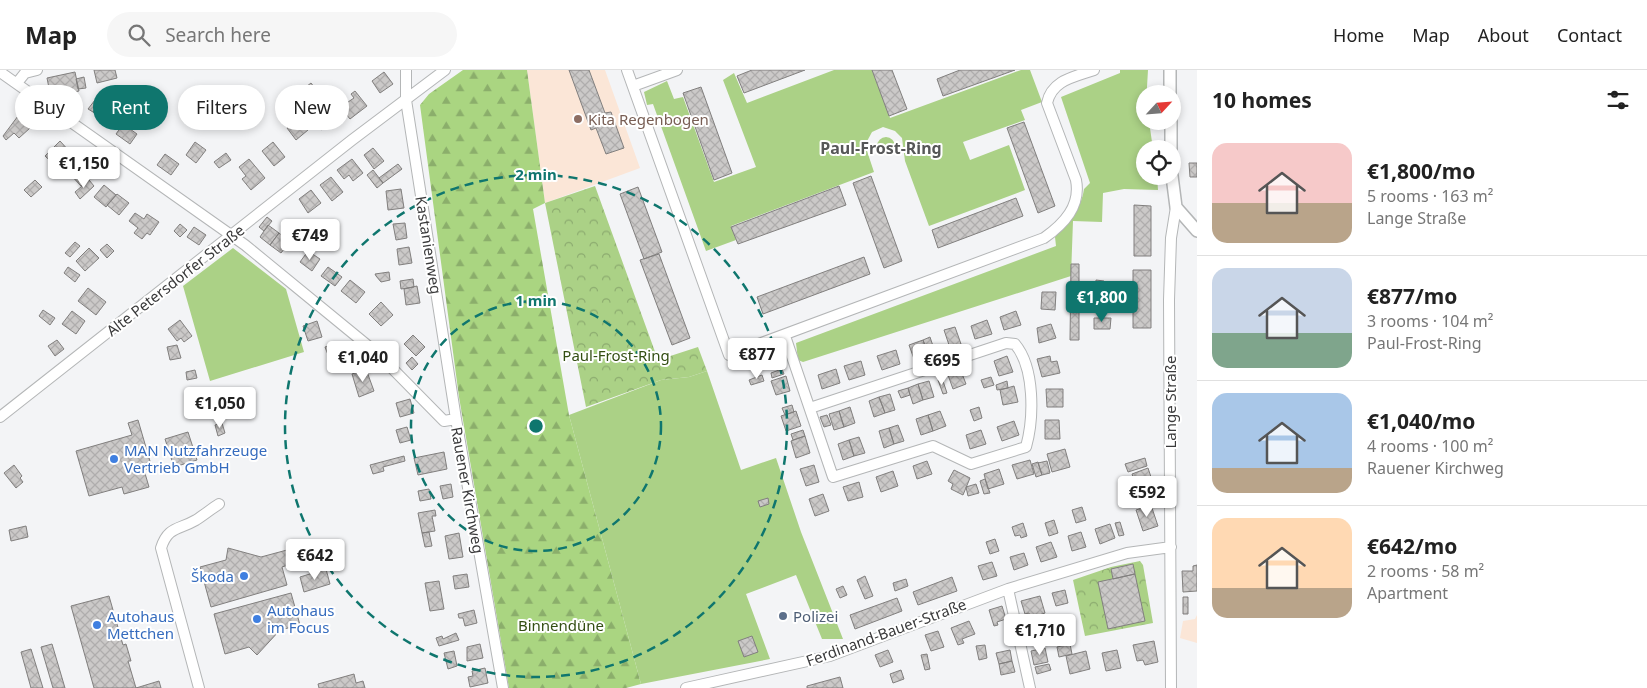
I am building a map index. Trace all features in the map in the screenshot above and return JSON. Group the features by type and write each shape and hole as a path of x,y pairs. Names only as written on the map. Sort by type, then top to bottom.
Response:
{"street":[{"path":"17,84 25,73 37,70"},
{"name":"Kastanienweg","path":"406,70 406,100 456,419"},
{"name":"Alte Petersdorfer Straße","path":"0,417 352,140 446,70"},
{"path":"627,70 729,355 785,336 1044,238 1057,229 1076,202 1078,192 1076,180 1047,103 1049,92 1060,82 1094,70"},
{"path":"633,86 677,70"},
{"path":"1170,70 1170,85"},
{"name":"Rauener Kirchweg","path":"0,72 232,236 353,332 413,388 444,421 456,419 502,688"},
{"name":"Lange Straße","path":"1171,688 1170,282 1171,238 1176,207 1173,185"},
{"path":"1176,207 1197,231"},
{"path":"785,336 833,477 932,446 971,464 1026,447 1032,427 1031,388 1021,352 1015,344 1006,343 810,408"},
{"path":"199,688 161,548 164,538 172,529 194,521 218,504"},
{"name":"Ferdinand-Bauer-Straße","path":"686,688 830,656 1008,589 1127,553 1171,547"},
{"path":"1008,589 1030,688"}],"shaded area":[{"name":"Kita Regenbogen","path":"527,70 605,70 640,168 545,203"},
{"path":"1197,615 1197,643 1180,638 1183,621 1195,619"}],"green space":[{"name":"Binnendüne","path":"463,70 527,70 545,203 533,209 569,415 641,684 626,688 509,688 459,397 420,105 429,94"},
{"path":"834,70 872,70 890,118 1021,70 1030,70 1042,102 1021,110 1025,120 963,142 970,160 1009,145 1025,190 929,226 905,161 902,138 895,131 883,127 872,132 865,145 874,172 731,226 736,240 706,251 653,104 647,105 644,92 667,81 674,99 683,97 714,182 756,167 723,80 734,73 747,103"},
{"path":"1120,70 1148,70 1147,85 1136,85 1136,130 1150,130 1152,140 1136,140 1136,185 1158,185 1158,190 1124,189 1103,193 1102,222 1073,221 1071,276 803,362 798,360 796,343 1056,246 1055,237 1073,216 1080,203 1084,189 1090,183 1061,97 1120,73"},
{"path":"886,137 892,140 895,146 892,152 886,155 880,152 877,146 880,140"},
{"name":"Paul-Frost-Ring","path":"595,186 658,360 698,347 707,371 689,377 661,380 586,407 545,203"},
{"path":"233,248 286,289 304,352 210,381 183,286"},
{"path":"707,371 741,470 776,458 801,532 843,639 822,639 796,575 746,594 770,659 641,684 569,415 661,380 689,377"},
{"path":"1140,561 1143,565 1153,623 1085,636 1073,580 1111,567"}],"building":[{"path":"94,70 115,70 117,78 97,83"},
{"path":"569,70 589,70 605,113 611,112 624,148 606,154 596,128 591,130"},
{"path":"752,70 805,70 744,93 737,76"},
{"path":"872,70 892,70 907,109 889,116"},
{"path":"960,70 1015,70 943,96 937,79"},
{"path":"75,72 78,85 48,85 47,78"},
{"path":"384,72 393,84 380,93 372,81"},
{"path":"84,77 86,88 83,88 83,85 77,85 76,79"},
{"path":"701,87 732,173 714,180 683,93"},
{"path":"355,91 367,106 350,119 349,101 354,98 351,94"},
{"path":"93,103 93,112 88,109"},
{"path":"15,120 15,130 28,130 19,138 14,133 6,140 3,136"},
{"path":"1024,122 1055,206 1038,213 1007,128"},
{"path":"119,130 131,130 137,134 130,144 116,134"},
{"path":"288,130 308,130 296,140"},
{"path":"60,141 70,152 55,166 45,156"},
{"path":"195,142 206,150 196,163 186,155"},
{"path":"273,142 285,157 274,166 262,151"},
{"path":"373,148 384,161 374,169 364,155"},
{"path":"226,153 231,160 219,168 214,162"},
{"path":"165,154 179,164 171,175 157,165"},
{"path":"249,159 265,178 251,190 242,179 246,176 239,167"},
{"path":"352,159 363,173 353,181 349,175 344,179 337,170"},
{"path":"80,163 92,176 81,186 69,173"},
{"path":"1189,163 1197,163 1197,177 1190,177"},
{"path":"398,164 402,169 383,183 379,178"},
{"path":"373,170 383,183 377,188 367,175"},
{"path":"871,176 902,261 884,268 853,183"},
{"path":"331,177 343,192 332,201 320,185"},
{"path":"35,180 42,187 31,197 24,190"},
{"path":"89,180 94,186 80,199 75,192"},
{"path":"104,185 116,195 106,207 94,197"},
{"path":"839,186 846,205 738,244 731,227"},
{"path":"638,187 662,252 644,259 620,194"},
{"path":"401,189 404,208 388,210 386,191"},
{"path":"311,190 321,203 308,213 299,199"},
{"path":"117,194 129,203 119,215 107,205"},
{"path":"1016,198 1023,216 938,248 932,230"},
{"path":"1134,205 1151,206 1151,256 1134,256"},
{"path":"135,213 144,219 147,214 159,222 150,235 147,233 142,239 134,233 138,228 129,221"},
{"path":"267,217 272,221 264,231 259,227"},
{"path":"405,223 407,238 396,240 393,224"},
{"path":"180,224 187,230 180,237 174,231"},
{"path":"268,225 279,233 270,245 260,237"},
{"path":"194,227 206,235 199,245 187,237"},
{"path":"279,233 290,242 281,253 270,245"},
{"path":"320,235 326,240 319,247 313,242"},
{"path":"294,236 299,240 291,250 287,247"},
{"path":"75,242 80,246 70,257 65,253"},
{"path":"107,244 114,251 107,258 100,250"},
{"path":"409,247 412,263 399,265 397,249"},
{"path":"89,248 99,258 85,271 76,261"},
{"path":"308,251 320,259 312,271 300,262"},
{"path":"659,254 690,338 672,345 640,260"},
{"path":"864,257 870,274 763,314 757,297"},
{"path":"1071,264 1079,264 1079,340 1070,340"},
{"path":"68,267 80,275 75,282 64,273"},
{"path":"328,267 342,277 335,286 321,276"},
{"path":"1133,270 1151,270 1151,328 1133,328"},
{"path":"389,272 390,280 381,282 375,274"},
{"path":"413,279 414,287 401,289 400,281"},
{"path":"350,280 365,292 356,303 341,291"},
{"path":"1096,280 1104,281 1103,310 1095,310"},
{"path":"417,286 420,303 406,305 404,289"},
{"path":"88,288 106,302 96,315 78,301"},
{"path":"1042,292 1056,292 1055,310 1041,309"},
{"path":"381,302 393,315 381,326 369,314"},
{"path":"43,310 55,318 50,325 39,316"},
{"path":"72,311 85,321 76,334 62,324"},
{"path":"1016,311 1021,325 1004,330 1000,317"},
{"path":"1094,318 1111,318 1110,329 1094,329"},
{"path":"180,320 192,336 184,342 181,338 177,341 168,329"},
{"path":"987,320 992,334 975,339 971,326"},
{"path":"317,321 322,337 308,341 303,326"},
{"path":"1051,324 1056,338 1039,343 1037,328"},
{"path":"955,327 961,344 950,348 944,330"},
{"path":"413,335 425,347 416,356 404,344"},
{"path":"930,337 935,352 928,354 923,340"},
{"path":"57,340 64,349 55,356 48,346"},
{"path":"923,340 928,354 914,359 909,345"},
{"path":"339,342 346,363 333,368 325,347"},
{"path":"177,345 181,358 170,360 167,347"},
{"path":"896,350 900,364 882,370 877,356"},
{"path":"1007,356 1013,372 999,376 994,361"},
{"path":"1050,356 1051,362 1057,361 1060,373 1042,377 1037,359"},
{"path":"412,357 418,364 412,370 406,363"},
{"path":"861,361 865,375 849,380 844,366"},
{"path":"366,369 374,391 359,397 352,374"},
{"path":"782,369 784,374 772,378 771,373"},
{"path":"836,369 840,383 822,389 818,375"},
{"path":"195,370 197,378 187,380 186,372"},
{"path":"961,371 966,384 953,389 948,375"},
{"path":"762,375 764,381 751,385 749,380"},
{"path":"786,376 790,391 776,395 771,381"},
{"path":"991,377 994,385 984,388 981,380"},
{"path":"942,378 947,393 943,394 938,380"},
{"path":"929,381 934,397 923,400 918,384"},
{"path":"1007,381 1008,388 997,390 996,385"},
{"path":"918,384 923,400 913,404 908,388"},
{"path":"1014,386 1018,402 1003,405 1000,390"},
{"path":"908,388 910,395 901,398 898,391"},
{"path":"1046,389 1063,389 1063,407 1047,407"},
{"path":"890,394 895,410 885,413 879,397"},
{"path":"879,397 885,413 874,417 869,401"},
{"path":"410,399 414,413 400,417 396,403"},
{"path":"792,405 794,412 785,415 782,408"},
{"path":"850,407 855,423 844,427 839,411"},
{"path":"979,407 982,418 974,421 970,410"},
{"path":"796,411 801,426 786,431 781,416"},
{"path":"839,411 844,427 834,430 829,414"},
{"path":"940,411 946,426 933,431 928,415"},
{"path":"827,415 831,425 824,427 820,417"},
{"path":"928,415 933,431 921,435 916,419"},
{"name":"MAN Nutzfahrzeuge Vertrieb GmbH","path":"138,420 152,468 144,470 149,487 124,494 122,487 89,496 76,451 132,435 128,423"},
{"path":"1045,420 1059,420 1060,439 1045,439"},
{"path":"1014,421 1019,435 1002,441 997,427"},
{"path":"222,423 225,433 218,436 215,425"},
{"path":"898,425 904,441 894,444 889,428"},
{"path":"407,427 411,440 400,443 396,430"},
{"path":"889,428 894,444 884,448 879,431"},
{"path":"803,430 805,436 793,440 791,434"},
{"path":"981,430 986,444 970,449 966,435"},
{"path":"188,432 197,460 174,467 165,439"},
{"path":"805,436 810,453 796,458 791,441"},
{"path":"859,437 865,453 854,456 849,440"},
{"path":"849,440 854,456 843,460 838,444"},
{"path":"1065,449 1070,467 1052,472 1047,454"},
{"path":"444,452 447,469 418,475 414,458"},
{"path":"404,456 405,461 383,467 384,471 373,474 370,465"},
{"path":"1145,458 1147,466 1128,472 1125,464"},
{"path":"1030,460 1034,474 1017,479 1012,465"},
{"path":"927,461 932,474 917,479 913,466"},
{"path":"1047,461 1050,473 1042,475 1038,463"},
{"path":"1038,462 1042,475 1036,477 1032,464"},
{"path":"14,465 22,476 20,478 23,482 16,488 4,473"},
{"path":"814,465 819,482 806,486 800,469"},
{"path":"1148,468 1153,483 1137,489 1132,474"},
{"path":"999,469 1004,484 988,489 984,474"},
{"path":"954,470 970,478 963,495 951,489 953,484 948,481"},
{"path":"893,471 898,486 881,492 876,477"},
{"path":"985,479 990,493 984,494 980,481"},
{"path":"859,482 863,497 848,501 843,487"},
{"path":"451,484 453,497 443,499 440,486"},
{"path":"976,484 979,493 968,496 966,487"},
{"path":"429,489 431,499 420,501 418,491"},
{"path":"823,494 829,511 815,516 809,499"},
{"path":"1144,496 1147,504 1140,507 1137,499"},
{"path":"768,498 769,504 760,507 758,501"},
{"path":"1151,505 1158,526 1143,531 1136,510"},
{"path":"1082,507 1086,520 1076,523 1072,510"},
{"path":"435,510 436,516 432,516 435,531 422,533 418,513"},
{"path":"1054,520 1058,533 1049,536 1045,523"},
{"path":"1120,522 1124,535 1119,536 1115,523"},
{"path":"1023,523 1027,536 1021,538 1020,535 1015,536 1012,527"},
{"path":"1110,524 1115,538 1100,544 1095,529"},
{"path":"26,526 28,537 11,541 9,530"},
{"path":"429,532 432,546 425,547 422,533"},
{"path":"1081,532 1086,547 1072,551 1068,536"},
{"path":"459,533 463,557 449,559 445,536"},
{"path":"995,539 999,551 990,554 986,542"},
{"path":"1051,542 1057,557 1041,562 1036,547"},
{"name":"Škoda","path":"228,548 261,557 287,550 291,564 282,567 287,585 211,607 200,567 226,560"},
{"path":"1024,553 1028,565 1014,570 1010,557"},
{"path":"992,562 997,576 983,580 978,566"},
{"path":"1133,564 1135,574 1113,579 1111,569"},
{"path":"1197,565 1197,591 1183,592 1182,571 1193,571 1193,566"},
{"path":"326,569 330,584 304,592 300,577"},
{"path":"467,574 469,587 455,589 453,576"},
{"path":"1135,574 1145,621 1108,629 1098,582"},
{"path":"865,576 873,596 865,599 857,580"},
{"path":"952,577 957,591 918,605 913,592"},
{"path":"906,579 908,586 895,591 893,583"},
{"path":"439,581 444,609 430,611 425,583"},
{"path":"843,586 847,595 840,598 836,589"},
{"path":"1065,590 1068,603 1056,606 1052,593"},
{"name":"Autohaus im Focus","path":"291,593 300,625 280,630 257,655 249,647 225,654 214,614"},
{"name":"Autohaus Mettchen","path":"109,596 123,645 126,644 131,661 128,661 136,688 94,688 71,606"},
{"path":"1040,596 1045,613 1030,618 1029,613 1025,614 1021,601"},
{"path":"1183,597 1188,597 1188,614 1183,614"},
{"path":"897,598 902,611 855,629 850,615"},
{"path":"1002,606 1006,619 997,622 998,625 994,626 989,610"},
{"path":"474,610 477,623 465,626 463,618 459,618 458,614"},
{"path":"969,621 975,634 962,639 964,643 958,645 951,628"},
{"path":"1037,626 1039,634 1028,636 1026,628"},
{"path":"938,631 944,647 931,651 925,635"},
{"path":"456,633 459,640 439,646 436,638 442,636 443,639"},
{"path":"752,636 758,652 744,657 738,641"},
{"path":"1154,641 1158,662 1145,665 1143,660 1137,661 1133,645"},
{"path":"52,644 65,688 53,688 41,647"},
{"path":"480,644 483,658 467,661 467,647"},
{"path":"1070,644 1072,654 1059,657 1057,647"},
{"path":"985,645 987,658 979,660 976,646"},
{"path":"1045,648 1048,662 1034,665 1031,651"},
{"path":"31,649 43,688 31,688 21,652"},
{"path":"888,650 893,662 880,667 875,655"},
{"path":"1010,650 1012,661 999,664 996,653"},
{"path":"1117,650 1121,668 1106,671 1102,653"},
{"path":"454,651 457,666 448,669 444,653"},
{"path":"1086,651 1090,669 1070,674 1066,656"},
{"path":"927,654 930,669 925,670 921,655"},
{"path":"1012,661 1015,672 1001,675 999,664"},
{"path":"1049,664 1051,670 1037,674 1035,667"},
{"path":"485,668 488,683 470,687 468,677 473,676 472,671"},
{"path":"901,670 904,679 893,683 890,674"},
{"path":"354,674 356,683 363,681 365,688 319,688 318,684"},
{"path":"840,677 843,688 807,688 807,686"},
{"name":"Autohaus Mettchen","path":"159,681 161,688 136,688"}],"place":[{"name":"Kita Regenbogen","path":"578,119"},
{"name":"MAN Nutzfahrzeuge Vertrieb GmbH","path":"114,459"},
{"name":"Škoda","path":"244,576"},
{"name":"Polizei","path":"783,616"},
{"name":"Autohaus im Focus","path":"257,619"},
{"name":"Autohaus Mettchen","path":"97,625"}],"district":[{"name":"Paul-Frost-Ring","path":"881,148"}]}
